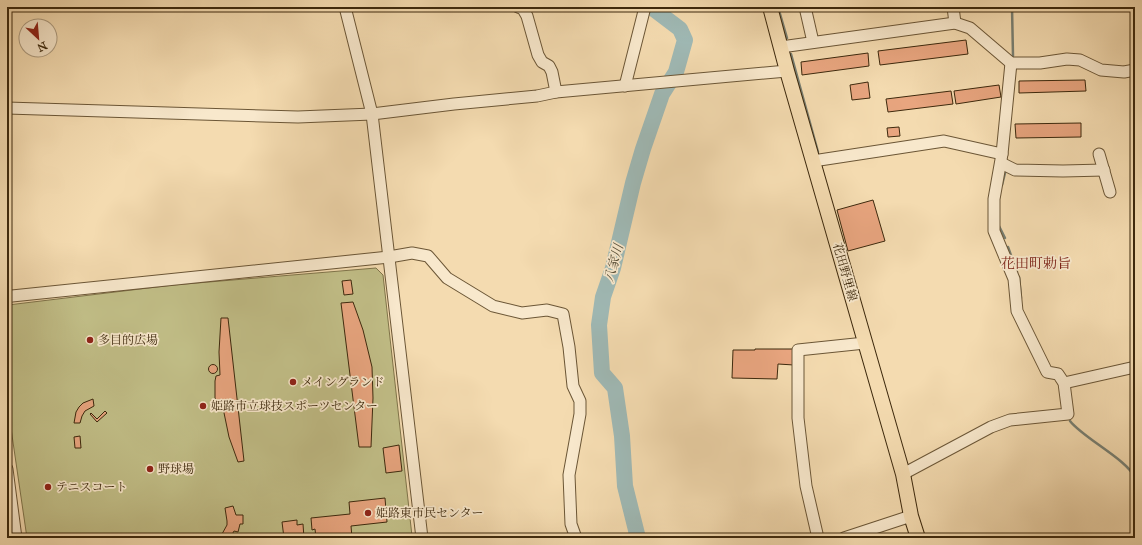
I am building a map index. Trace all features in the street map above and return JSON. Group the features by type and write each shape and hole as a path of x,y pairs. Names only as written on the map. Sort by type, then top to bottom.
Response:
{"main road":[{"name":"花田野里線","path":"770,7 903,474 911,516 918,538"}],"street":[{"path":"345,7 372,114 422,538"},
{"path":"518,7 523,9 527,16 538,55 542,62 549,66 552,72 556,92"},
{"path":"624,86 645,7"},
{"path":"805,7 813,42"},
{"path":"953,7 955,23"},
{"path":"782,46 955,23 970,28 1011,63 1040,63 1067,59 1080,60 1101,70 1124,72 1135,70"},
{"path":"903,474 991,426 1010,420 1068,414 1064,383 1058,374 1047,372 1017,311 1014,279 994,231 994,199 1004,162 1011,63"},
{"path":"7,108 298,116 372,114 538,96 556,92 787,71"},
{"path":"813,161 944,141 1004,162 1015,170 1104,170"},
{"path":"1099,154 1110,192"},
{"path":"7,298 12,296 389,257 412,253 428,256 447,278 493,306 522,313 547,310 563,314 569,347 573,386 580,401 580,414 569,475 571,524 576,538"},
{"path":"818,538 806,486 798,418 798,350 865,343"},
{"path":"1064,383 1135,367"},
{"path":"7,469 16,538"},
{"path":"844,538 911,516"}],"shaded area":[{"name":"姫路市立球技スポーツセンター","path":"376,268 383,275 412,536 411,538 27,538 7,401 8,305 173,285"}],"building":[{"path":"966,40 968,54 880,65 878,51"},
{"path":"868,53 869,66 802,75 801,62"},
{"path":"1085,80 1086,91 1019,93 1019,81"},
{"path":"868,82 870,98 852,100 850,85"},
{"path":"999,85 1001,97 956,104 954,91"},
{"path":"951,91 953,104 888,112 886,99"},
{"path":"1081,123 1081,137 1016,138 1015,124"},
{"path":"899,127 900,136 888,137 887,128"},
{"path":"873,200 885,241 848,251 837,210"},
{"path":"351,280 353,294 344,295 342,281"},
{"path":"353,302 363,330 372,367 373,398 371,447 359,447 341,303"},
{"path":"221,318 228,318 244,461 238,462 229,437 223,408 221,408 215,398 216,376 220,375 219,352"},
{"path":"794,349 794,365 778,364 777,379 732,378 733,350"},
{"path":"211,365 215,365 217,369 215,373 211,373 209,371 209,367"},
{"path":"93,399 94,406 85,411 80,423 74,423 76,412 79,407 83,403"},
{"path":"105,411 107,413 97,422 90,414 91,413 97,419"},
{"path":"80,436 81,448 75,448 74,437"},
{"path":"399,445 402,471 386,473 383,448"},
{"path":"385,498 387,522 351,526 352,538 316,538 315,529 312,530 311,518 350,514 349,502"},
{"path":"233,506 236,515 243,515 243,524 240,524 238,532 234,531 230,538 216,538 222,534 227,525 225,508"},
{"path":"297,520 297,525 303,524 304,538 284,538 282,522"}],"waterway":[{"name":"八家川","path":"638,538 625,486 622,436 615,388 602,373 599,325 603,297 613,268 633,183 643,149 662,94 676,72 685,40 680,29 651,7"},
{"path":"778,7 787,38"},
{"path":"1012,7 1013,56"},
{"path":"791,54 818,152"},
{"path":"1002,185 1006,169"},
{"path":"998,224 1005,238"},
{"path":"1008,247 1017,272"},
{"path":"1019,277 1021,298"},
{"path":"1070,421 1076,428 1124,464 1135,478"}],"place":[{"name":"多目的広場","path":"90,340"},
{"name":"メイングランド","path":"293,382"},
{"name":"姫路市立球技スポーツセンター","path":"203,406"},
{"name":"野球場","path":"150,469"},
{"name":"テニスコート","path":"48,487"},
{"name":"姫路東市民センター","path":"368,513"}],"district":[{"name":"花田町勅旨","path":"1036,263"}]}
